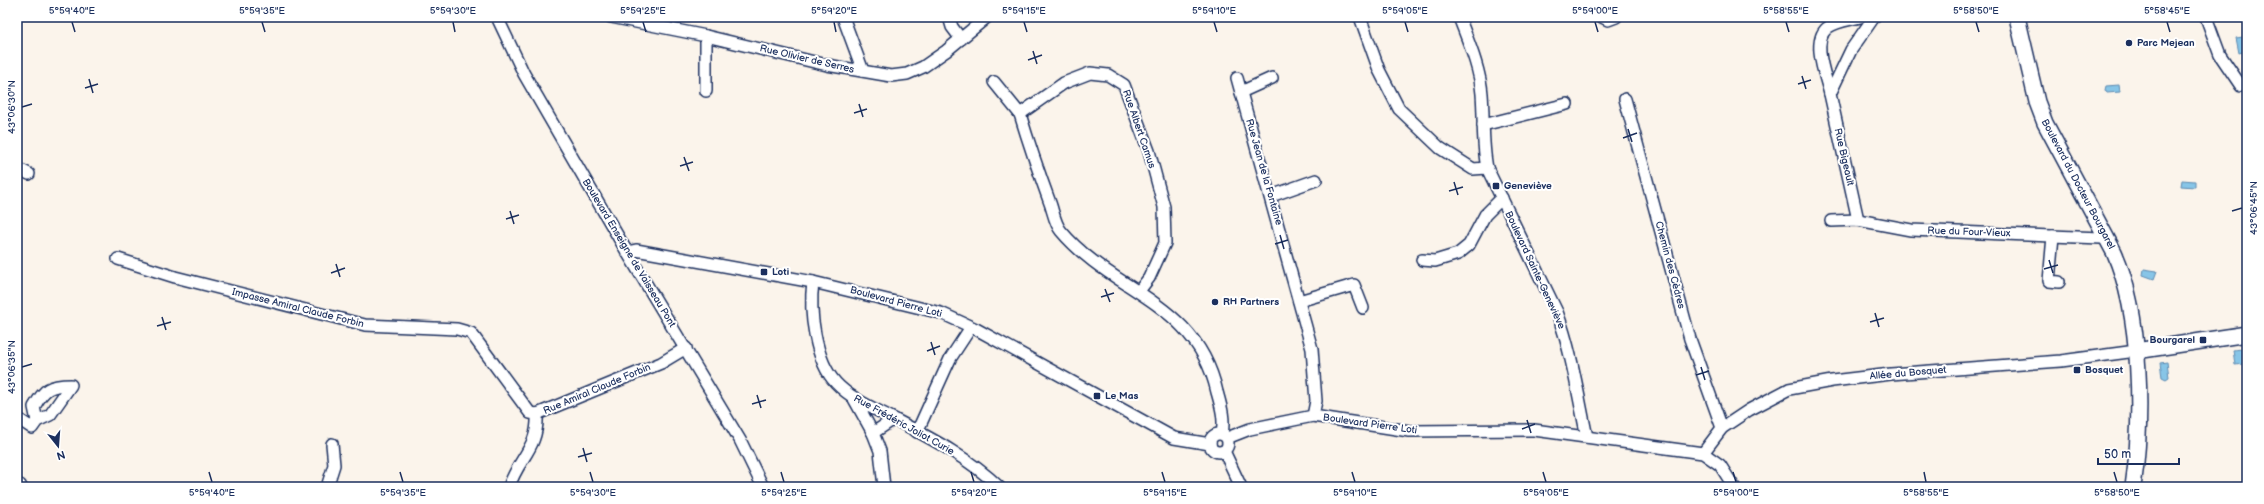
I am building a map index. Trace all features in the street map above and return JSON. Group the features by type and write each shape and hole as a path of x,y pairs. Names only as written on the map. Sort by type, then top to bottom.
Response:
{"main road":[{"name":"Boulevard du Docteur Bourgarel","path":"2017,17 2037,102 2045,123 2106,236 2123,276 2131,309 2136,351 2138,430 2133,487"},
{"path":"2136,351 2247,334"}],"street":[{"name":"Boulevard Enseigne de Vaisseau Pont","path":"497,17 524,74 627,252 740,440 763,487"},
{"name":"Rue Olivier de Serres","path":"611,17 706,36 827,65 892,76 907,74 923,67 987,17"},
{"path":"843,17 863,71"},
{"path":"949,17 952,27 960,39"},
{"path":"1360,17 1379,70 1399,109 1440,148 1473,169 1487,168"},
{"name":"Boulevard Sainte-Geneviève","path":"1459,17 1479,76 1482,93 1487,168 1557,312 1572,360 1587,437"},
{"path":"1602,17 1608,20 1616,17"},
{"name":"Rue Bigeault","path":"1858,220 1820,52 1820,41 1826,29 1837,23 1860,17"},
{"path":"1830,94 1851,50 1874,17"},
{"path":"2206,17 2220,55 2241,86"},
{"path":"706,36 706,91"},
{"name":"Rue Albert Camus","path":"1020,114 1064,83 1090,73 1108,75 1124,85 1149,150 1164,206 1164,243 1149,278 1139,291"},
{"name":"Rue Jean de la Fontaine","path":"1238,78 1312,349 1316,401 1314,416"},
{"path":"1241,92 1272,78"},
{"path":"994,82 1020,114 1059,230 1083,254 1139,291 1186,328 1197,343 1215,383 1224,421 1224,436 1228,445 1224,451 1216,452 1212,449 1210,444 1213,436 1224,436"},
{"name":"Chemin des Cèdres","path":"1625,99 1690,339 1722,428"},
{"path":"1483,125 1567,104"},
{"path":"17,168 29,174"},
{"path":"1271,196 1316,180"},
{"path":"1422,260 1435,261 1458,254 1469,244 1485,215 1502,198"},
{"name":"Rue du Four-Vieux","path":"1831,221 1858,220 1911,230 2101,238 2106,236"},
{"path":"2053,236 2049,281 2059,282"},
{"name":"Boulevard Pierre Loti","path":"627,252 636,250 651,252 814,282 941,313 971,327 1174,438 1210,444"},
{"name":"Impasse Amiral Claude Forbin","path":"118,259 175,277 365,325 457,329 471,333 530,413 537,414"},
{"name":"Rue Frédéric Joliot Curie","path":"814,282 813,305 818,351 826,369 836,383 852,397 894,419 974,465 999,487"},
{"path":"1300,301 1354,285 1363,308"},
{"path":"917,432 950,359 971,327"},
{"name":"Rue Amiral Claude Forbin","path":"509,487 513,473 531,448 538,428 537,414 660,363 686,348"},
{"name":"Allée du Bosquet","path":"1703,453 1722,428 1748,410 1789,389 1832,381 2061,361 2136,351"},
{"path":"852,397 873,433 880,451 884,487"},
{"name":"Boulevard Pierre Loti","path":"1224,436 1314,416 1409,432 1534,430 1587,437"},
{"path":"17,418 34,424"},
{"path":"873,433 894,419"},
{"path":"1587,437 1703,453 1720,465 1734,487"},
{"path":"327,487 334,465 332,444"},
{"path":"1224,451 1241,487"},
{"path":"17,487 20,485 22,487"}],"water":[{"path":"2243,37 2247,47 2246,51 2239,53 2236,38"},
{"path":"2119,85 2120,92 2107,93 2105,90 2106,86"},
{"path":"2182,180 2195,181 2195,187 2181,186"},
{"path":"2144,269 2157,271 2154,279 2143,275"},
{"path":"2242,349 2244,364 2235,365 2233,350"},
{"path":"2167,362 2169,377 2166,379 2162,377 2160,363"}],"place":[{"name":"Parc Mejean","path":"2129,43"},
{"name":"Geneviève","path":"1496,186"},
{"name":"Loti","path":"764,272"},
{"name":"RH Partners","path":"1215,302"},
{"name":"Bourgarel","path":"2203,340"},
{"name":"Bosquet","path":"2077,370"},
{"name":"Le Mas","path":"1097,396"}]}
